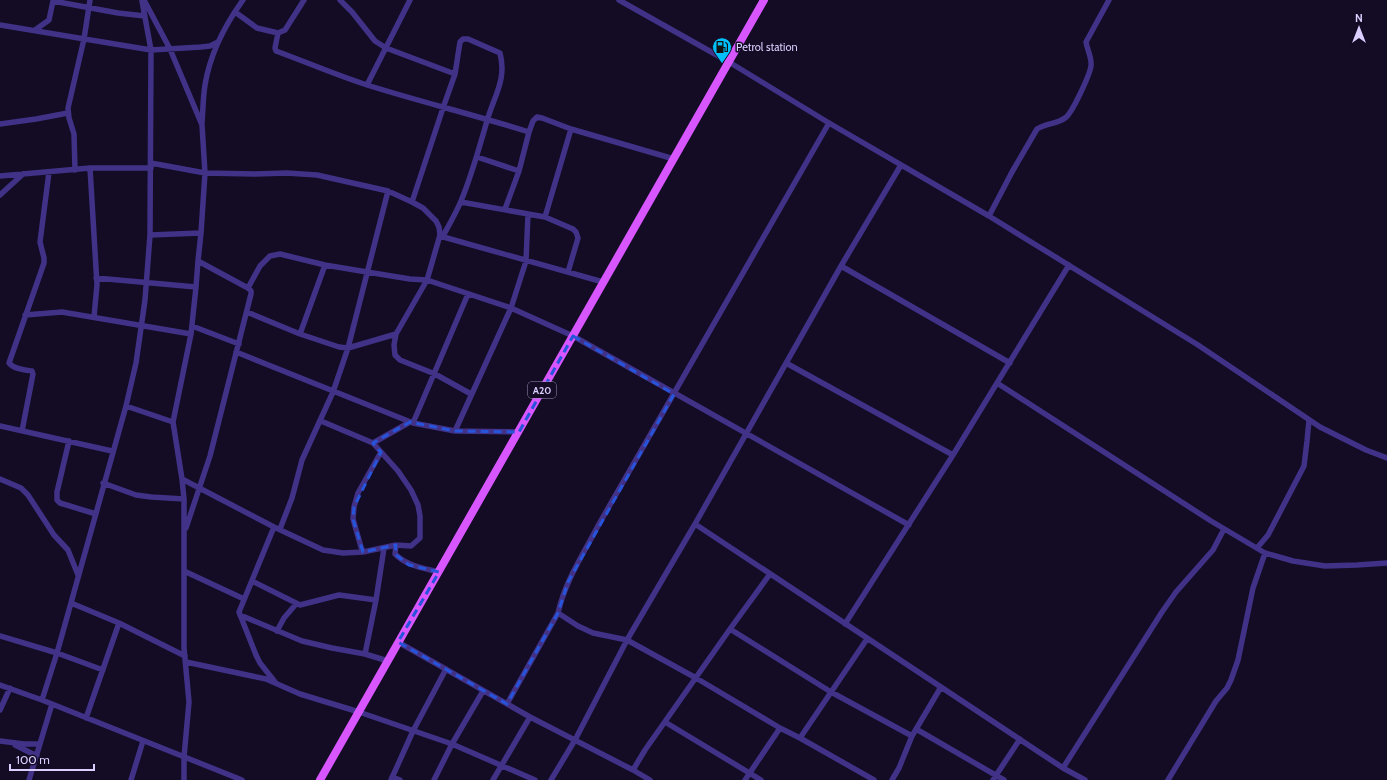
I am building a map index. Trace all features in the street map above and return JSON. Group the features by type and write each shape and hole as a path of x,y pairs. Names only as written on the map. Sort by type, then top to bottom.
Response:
{"main road":[{"name":"A20","path":"320,780 764,0"}],"street":[{"path":"75,170 74,134 68,114 84,39 90,0"},
{"path":"42,700 71,603 96,514 103,483 126,406 136,363 142,325 148,283 151,165 151,50 143,0"},
{"path":"143,0 170,49 202,125"},
{"path":"184,780 184,757 189,702 185,659 184,499 173,422 191,334 202,233 205,173 202,125 205,85 218,42 243,0"},
{"path":"235,12 257,28 278,34 286,30 304,0"},
{"path":"340,0 352,12 375,41 386,48 455,74"},
{"path":"367,85 410,0"},
{"path":"619,0 729,62 829,123 989,216 1198,346 1320,427 1387,458"},
{"path":"989,216 1037,129 1043,125 1067,118 1072,111 1091,66 1091,57 1087,49 1086,42 1109,0"},
{"path":"35,30 49,20 53,1 118,13 145,16"},
{"path":"0,25 151,50 210,46 218,42"},
{"path":"278,34 275,48 276,51 317,68 443,108 487,119 529,132"},
{"path":"412,202 455,74 460,42 463,39 468,39 500,53 502,61 502,78 497,96 487,119 477,157 461,202 441,236 427,280 396,334 394,345 396,355 400,360 435,374 471,394"},
{"path":"0,124 36,120 68,114"},
{"path":"504,209 519,170 533,121 539,117 571,129 674,159"},
{"path":"507,704 558,614 561,599 568,582 599,524 829,123"},
{"path":"544,217 571,129"},
{"path":"477,157 519,170"},
{"path":"0,176 90,168 151,165 205,173 287,173 317,175 388,191 412,202 422,208 436,221 441,236"},
{"path":"551,780 575,740 627,640 747,434 841,266 901,165"},
{"path":"90,168 96,278 94,317"},
{"path":"22,431 34,374 32,371 15,367 9,363 44,263 40,242 49,172"},
{"path":"0,195 23,174"},
{"path":"275,682 258,659 239,612 277,528 290,505 302,460 333,392 348,348 388,191"},
{"path":"461,202 544,217 573,228 578,238 568,272"},
{"path":"455,431 511,308 526,260 528,214"},
{"path":"150,235 202,233"},
{"path":"441,236 603,282"},
{"path":"248,288 260,266 270,256 280,254 325,265 410,279 427,280 511,308 598,349 674,394 909,526"},
{"path":"184,534 210,456 251,294 251,291 248,288 198,261"},
{"path":"300,334 325,265"},
{"path":"846,624 909,526 1069,265"},
{"path":"841,266 1010,363"},
{"path":"96,278 196,287"},
{"path":"373,444 411,423 435,374 468,294"},
{"path":"25,315 62,312 191,334"},
{"path":"246,312 300,334 339,347 348,348 396,334"},
{"path":"192,326 238,344"},
{"path":"236,352 411,423 455,431 518,432"},
{"path":"786,363 953,455"},
{"path":"997,383 1224,529 1265,553 1293,561 1325,566 1387,563"},
{"path":"126,406 173,422"},
{"path":"1257,548 1268,535 1304,466 1309,420"},
{"path":"182,479 277,528 327,551 343,553 363,552 396,545 411,546 419,540 421,534 418,505 411,490 398,471 373,444 321,421"},
{"path":"0,426 112,451"},
{"path":"69,441 57,492 57,500 96,514"},
{"path":"363,552 353,519 354,507 358,493 381,452"},
{"path":"0,479 21,488 28,495 54,535 68,550 78,574"},
{"path":"103,483 136,495 184,499"},
{"path":"695,524 1063,768 1084,780"},
{"path":"1063,768 1162,612 1176,592 1214,550 1224,529"},
{"path":"396,545 395,554 404,562 409,565 439,572"},
{"path":"365,654 376,600 384,548"},
{"path":"1168,780 1216,701 1227,688 1231,680 1238,660 1253,588 1265,553"},
{"path":"184,571 244,599"},
{"path":"633,770 730,629 770,574"},
{"path":"252,581 300,605 339,595 376,600"},
{"path":"71,603 119,623 185,659 275,682 300,694 359,712 452,744 535,780"},
{"path":"277,631 284,618 296,604"},
{"path":"558,614 593,633 627,640 874,780"},
{"path":"240,615 302,641 365,654 388,661"},
{"path":"86,718 119,623"},
{"path":"730,629 831,692 912,736"},
{"path":"0,636 56,653 103,670"},
{"path":"800,738 867,639"},
{"path":"398,642 530,717 633,770 640,777 650,780"},
{"path":"400,780 392,778 413,731 446,669"},
{"path":"0,685 42,700 242,780"},
{"path":"892,780 899,768 912,736 941,687"},
{"path":"0,710 10,688"},
{"path":"434,780 452,744 483,691"},
{"path":"29,780 52,704"},
{"path":"493,780 530,717"},
{"path":"665,722 761,780"},
{"path":"745,780 780,728"},
{"path":"916,730 994,778 1004,780"},
{"path":"994,778 1020,739"},
{"path":"0,741 40,744"},
{"path":"130,780 143,741"},
{"path":"11,743 37,756"}],"highlighted area":[{"path":"573,336 674,394 568,582 558,613 507,704 398,642 439,572 409,565 395,554 396,545 363,552 353,519 354,507 381,452 373,443 410,422 455,431 519,432"}],"place":[{"name":"Petrol station","path":"722,64"}]}
